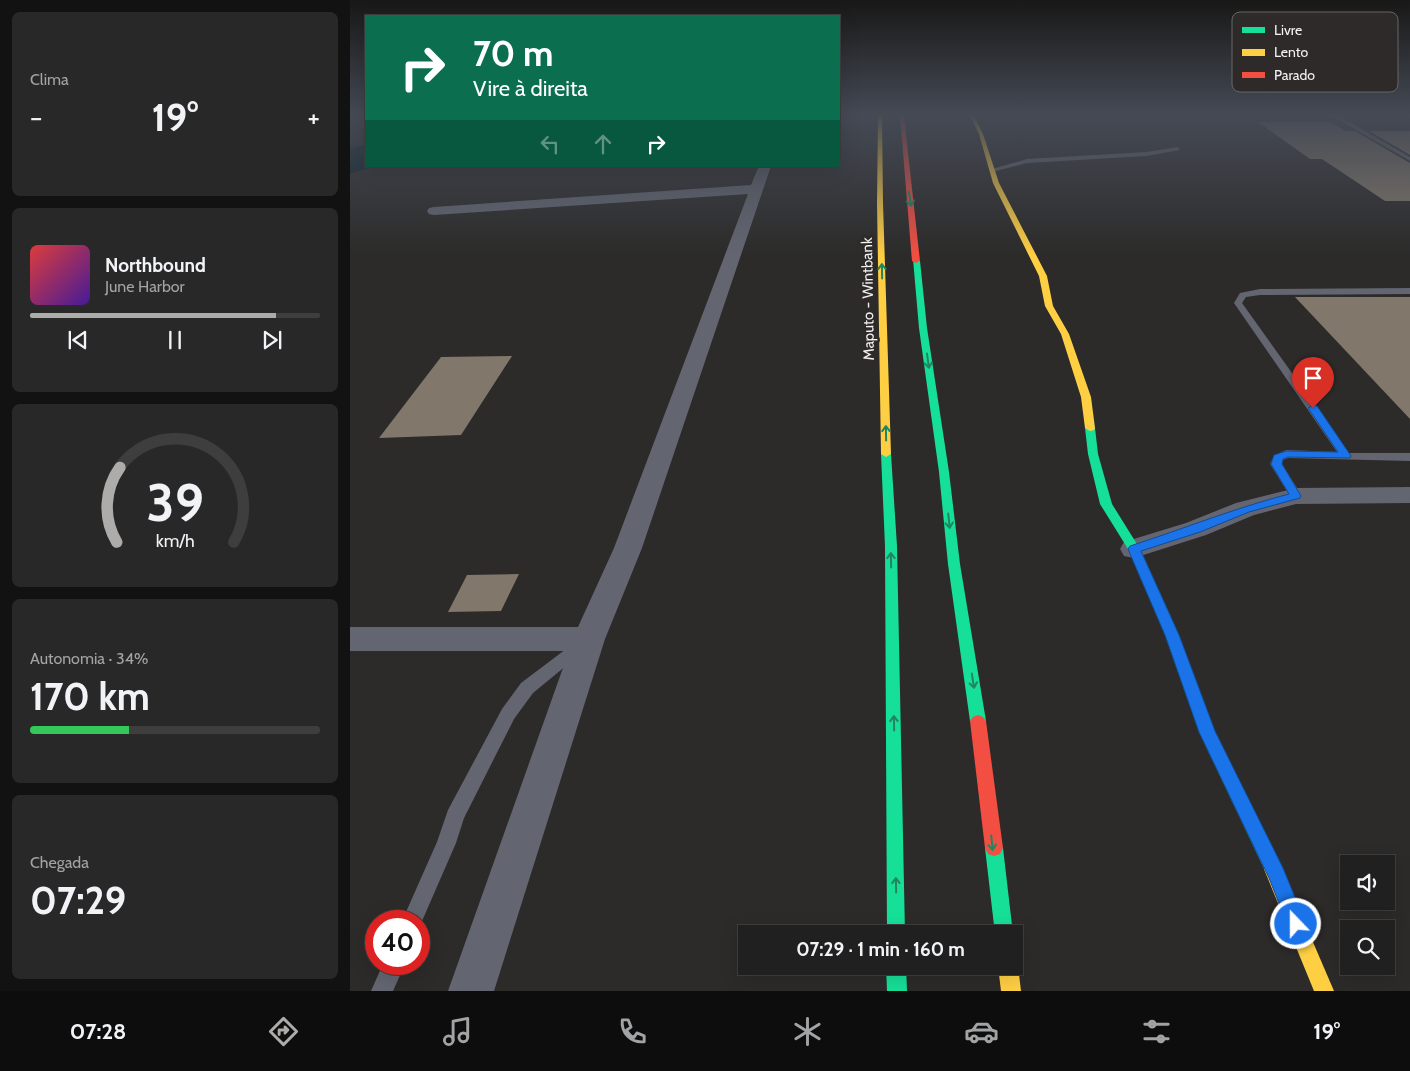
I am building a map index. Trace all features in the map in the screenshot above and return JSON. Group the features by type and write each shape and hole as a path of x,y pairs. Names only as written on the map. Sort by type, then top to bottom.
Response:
{"main road":[{"name":"Maputo - Wintbank","path":"880,162 887,482 891,546 896,925"},
{"path":"906,162 923,328 944,472 954,564 975,694 1003,925"},
{"path":"990,162 996,183 1043,276 1049,306 1065,334 1086,397 1093,454 1106,504 1134,549 1172,635 1207,732 1276,874 1324,991"},
{"path":"896,975 897,991"},
{"path":"1009,975 1011,991"}],"street":[{"path":"434,211 761,177 628,548 589,639 471,991"},
{"path":"1134,549 1196,529 1245,509 1296,496 1410,495"},
{"path":"350,639 589,639"}],"lane":[{"path":"992,170 1026,162"},
{"path":"1346,456 1238,303 1243,295 1260,292 1410,291"},
{"path":"1296,496 1276,464 1278,458 1286,454 1410,456"},
{"path":"417,910 446,843 455,816 512,707 528,688 589,639"},
{"path":"382,991 389,975"}],"water":[{"path":"350,162 365,162 365,167 372,167 350,174"}],"building":[{"path":"1327,162 1410,163 1410,201 1385,201"},
{"path":"1295,297 1410,297 1410,419"},
{"path":"512,356 461,435 379,438 441,357"},
{"path":"519,574 501,611 448,612 467,575"}],"traffic: fast":[{"path":"916,261 923,328 944,472 954,564 978,721"},
{"path":"1090,428 1093,454 1106,504 1134,549 1172,635 1207,732 1273,869"},
{"path":"886,454 891,546 896,925"},
{"path":"994,848 1003,925"},
{"path":"896,975 897,991"}],"traffic: slow":[{"path":"880,162 886,454"},
{"path":"990,162 996,183 1043,276 1049,306 1065,334 1086,397 1090,428"},
{"path":"1273,869 1324,991"},
{"path":"1009,975 1011,991"}],"traffic: jam":[{"path":"906,162 916,261"},
{"path":"978,721 994,848"}],"route":[{"path":"1296,924 1276,874 1207,732 1172,635 1134,549 1196,529 1245,509 1296,496 1276,464 1278,458 1286,454 1346,456 1313,408"}]}
